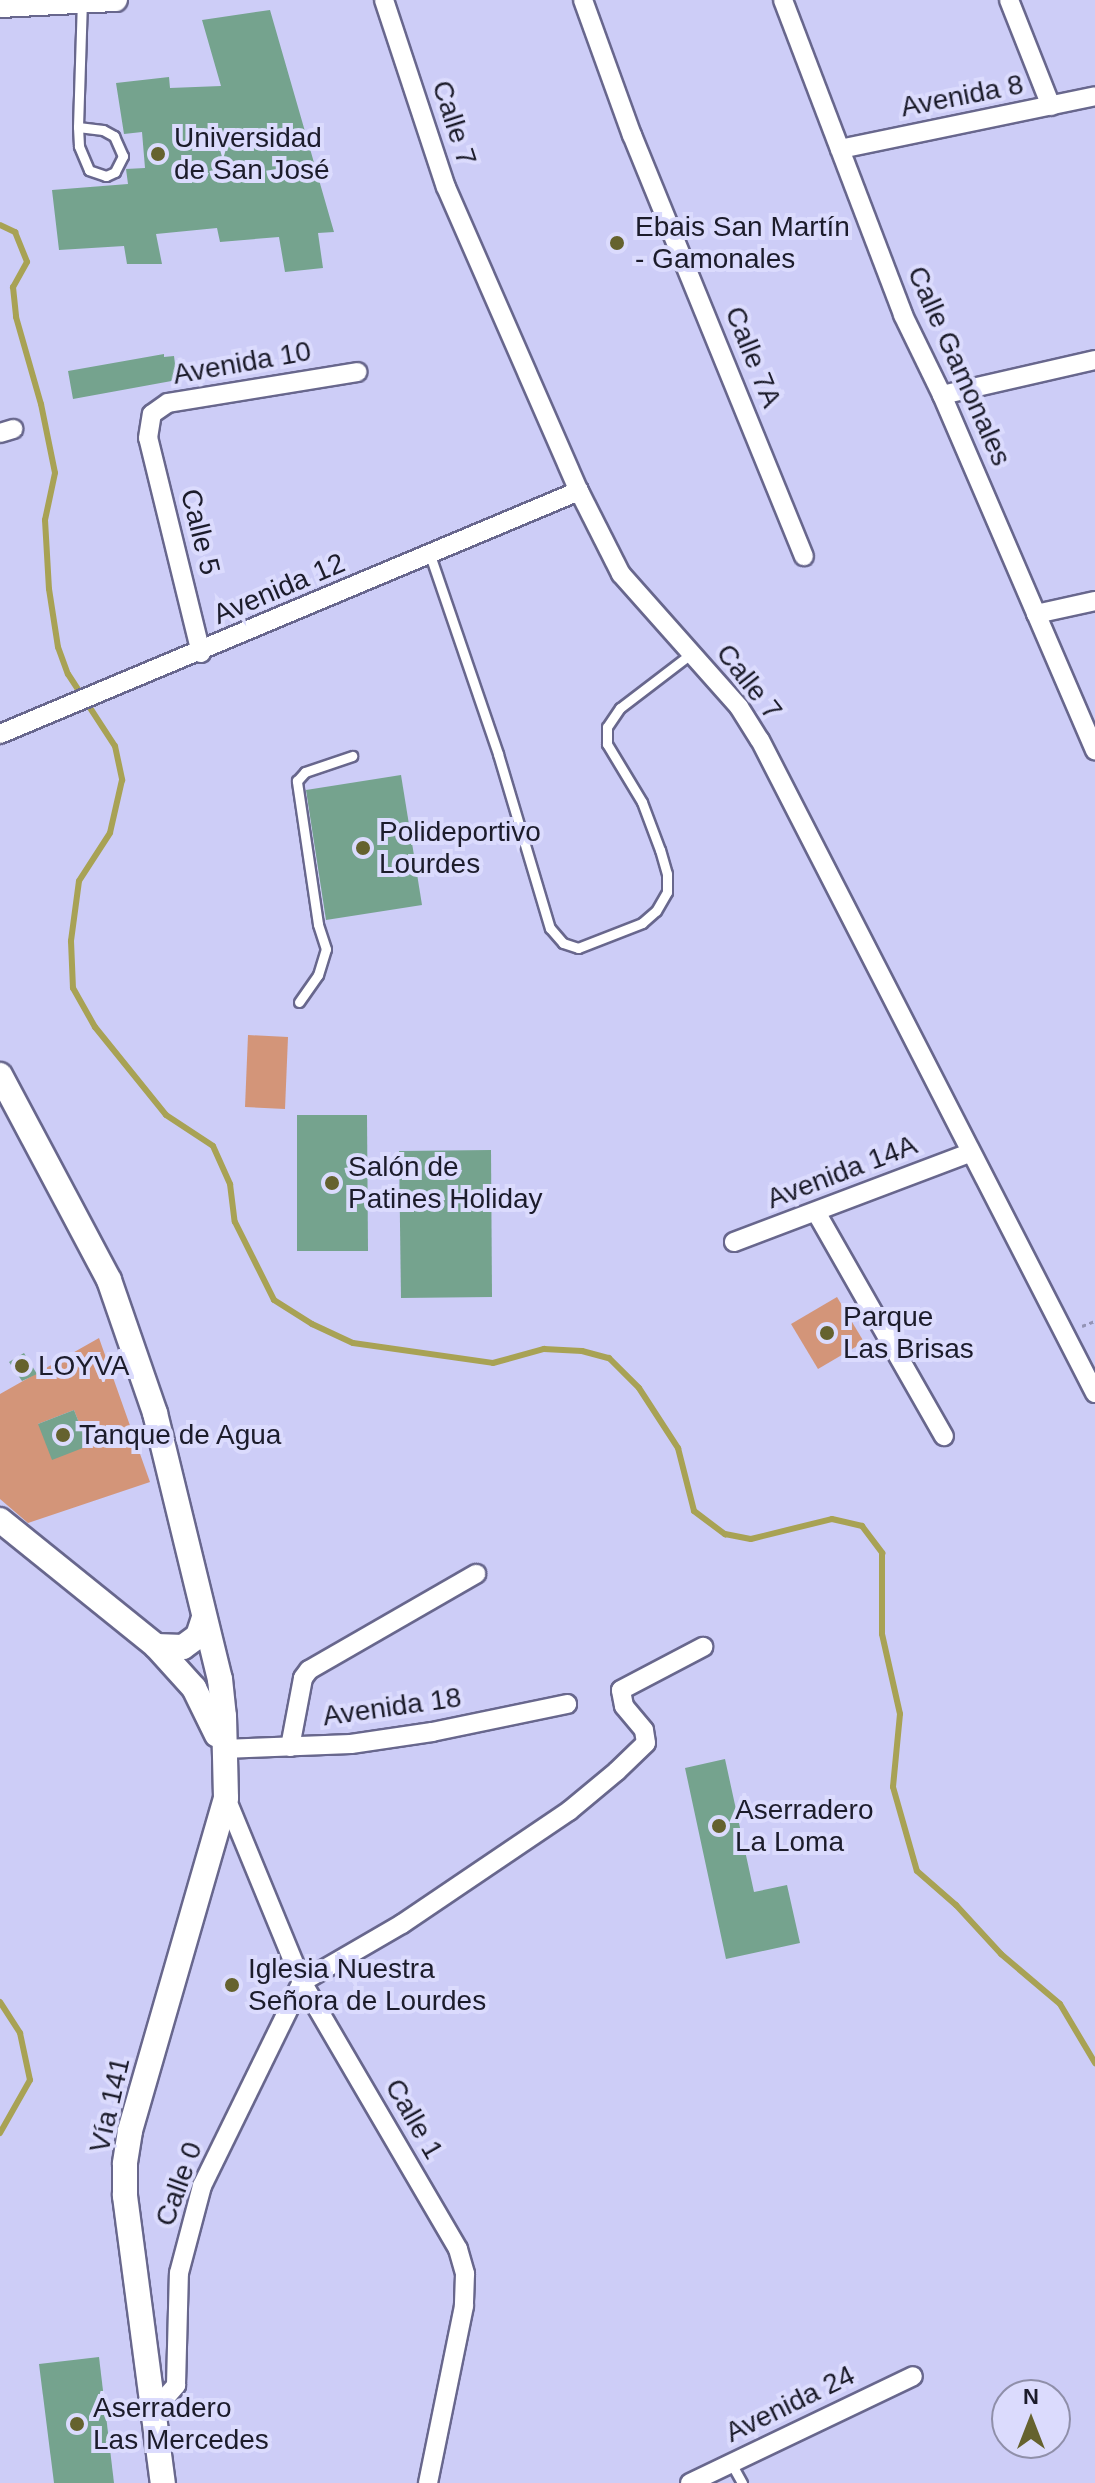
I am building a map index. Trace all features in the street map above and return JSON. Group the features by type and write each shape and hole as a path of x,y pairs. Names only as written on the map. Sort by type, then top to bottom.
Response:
{"main road":[{"path":"0,1075 109,1280 155,1413 220,1679 224,1716 223,1749"},
{"path":"0,1520 156,1646 207,1707 223,1749"},
{"path":"156,1646 174,1649 191,1642 204,1618"},
{"name":"Vía 141","path":"163,2483 125,2196 125,2164 130,2131 226,1798 223,1749"}],"street":[{"path":"0,6 116,0"},
{"name":"Calle 7","path":"384,0 446,187 579,491 621,574 739,707 760,740 1095,1393"},
{"name":"Calle 7A","path":"583,0 632,135 804,556"},
{"name":"Calle Gamonales","path":"783,0 903,315 942,395 1095,750"},
{"path":"1009,0 1051,106"},
{"name":"Avenida 8","path":"840,149 1095,96"},
{"path":"942,395 1095,360"},
{"name":"Avenida 10","path":"148,425 152,414 168,403 357,372"},
{"name":"Calle 5","path":"148,425 148,438 201,653"},
{"name":"Avenida 12","path":"0,734 201,653 579,491"},
{"path":"1036,614 1095,601"},
{"name":"Avenida 14A","path":"734,1242 970,1153"},
{"path":"816,1212 944,1436"},
{"path":"290,1747 303,1678 309,1670 476,1574"},
{"path":"302,1982 414,1916 569,1811 617,1771 646,1743 644,1730 620,1698 621,1690 703,1647"},
{"name":"Avenida 18","path":"223,1749 351,1744 432,1732 567,1704"},
{"name":"Calle 1","path":"226,1798 302,1982 458,2249 465,2274 464,2306 428,2483"},
{"name":"Calle 0","path":"152,2413 176,2385 179,2273 202,2186 302,1982"},
{"name":"Avenida 24","path":"690,2483 913,2376"}],"lane":[{"path":"78,127 103,130 114,136 123,156 115,172 106,176 89,170 79,146 78,127 82,2"},
{"path":"430,555 498,754 550,928 563,943 578,948 642,923 656,911 667,892 667,874 660,850 642,802 607,744 607,727 620,708 692,653"},
{"path":"299,1002 318,975 326,949 318,924 297,781 305,772 352,756"},
{"path":"731,2463 742,2483"}],"shaded area":[{"path":"248,1035 288,1037 285,1109 245,1107"},
{"name":"Parque Las Brisas","path":"837,1297 864,1342 818,1369 791,1324"},
{"path":"99,1338 150,1482 28,1523 0,1499 0,1394","holes":["74,1410 88,1446 38,1424"]}],"building":[{"path":"270,10 334,232 318,233 323,268 285,272 279,237 220,242 217,228 156,234 162,264 127,264 124,246 59,250 52,190 128,184 126,169 145,168 142,132 124,134 116,83 169,77 170,88 221,86 202,20"},
{"path":"164,354 164,357 174,356 177,380 73,399 68,371"},
{"name":"Polideportivo Lourdes","path":"401,775 422,905 326,920 306,790"},
{"name":"Salón de Patines Holiday","path":"297,1115 367,1115 368,1251 297,1251"},
{"path":"491,1150 492,1297 401,1298 399,1151"},
{"name":"LOYVA","path":"24,1353 37,1374 22,1381 9,1362"},
{"name":"Tanque de Agua","path":"74,1410 88,1446 52,1460 38,1424"},
{"name":"Aserradero La Loma","path":"725,1759 754,1892 787,1885 800,1943 726,1959 685,1768"},
{"name":"Aserradero Las Mercedes","path":"99,2357 114,2483 54,2483 39,2364"}],"waterway":[{"path":"0,225 15,232 27,262 13,287 16,317 41,404 55,473 45,520 49,589 58,647 68,674 115,746 122,780 110,833 79,881 71,941 73,988 95,1027 166,1115 213,1146 230,1184 235,1222 274,1300 312,1324 353,1343 493,1363 544,1349 582,1351 609,1358 639,1388 678,1448 694,1511 725,1534 751,1539 832,1519 862,1526 882,1553 882,1634 900,1714 893,1787 917,1871 956,1905 1001,1954 1060,2004 1095,2063"},
{"path":"0,2002 20,2033 30,2080 0,2133"}],"place":[{"name":"Universidad de San José","path":"158,154"},
{"name":"Ebais San Martín - Gamonales","path":"617,243"},
{"name":"Polideportivo Lourdes","path":"363,848"},
{"name":"Salón de Patines Holiday","path":"332,1183"},
{"name":"Parque Las Brisas","path":"827,1333"},
{"name":"LOYVA","path":"22,1366"},
{"name":"Tanque de Agua","path":"63,1435"},
{"name":"Aserradero La Loma","path":"719,1826"},
{"name":"Iglesia Nuestra Señora de Lourdes","path":"232,1985"},
{"name":"Aserradero Las Mercedes","path":"77,2424"}]}
